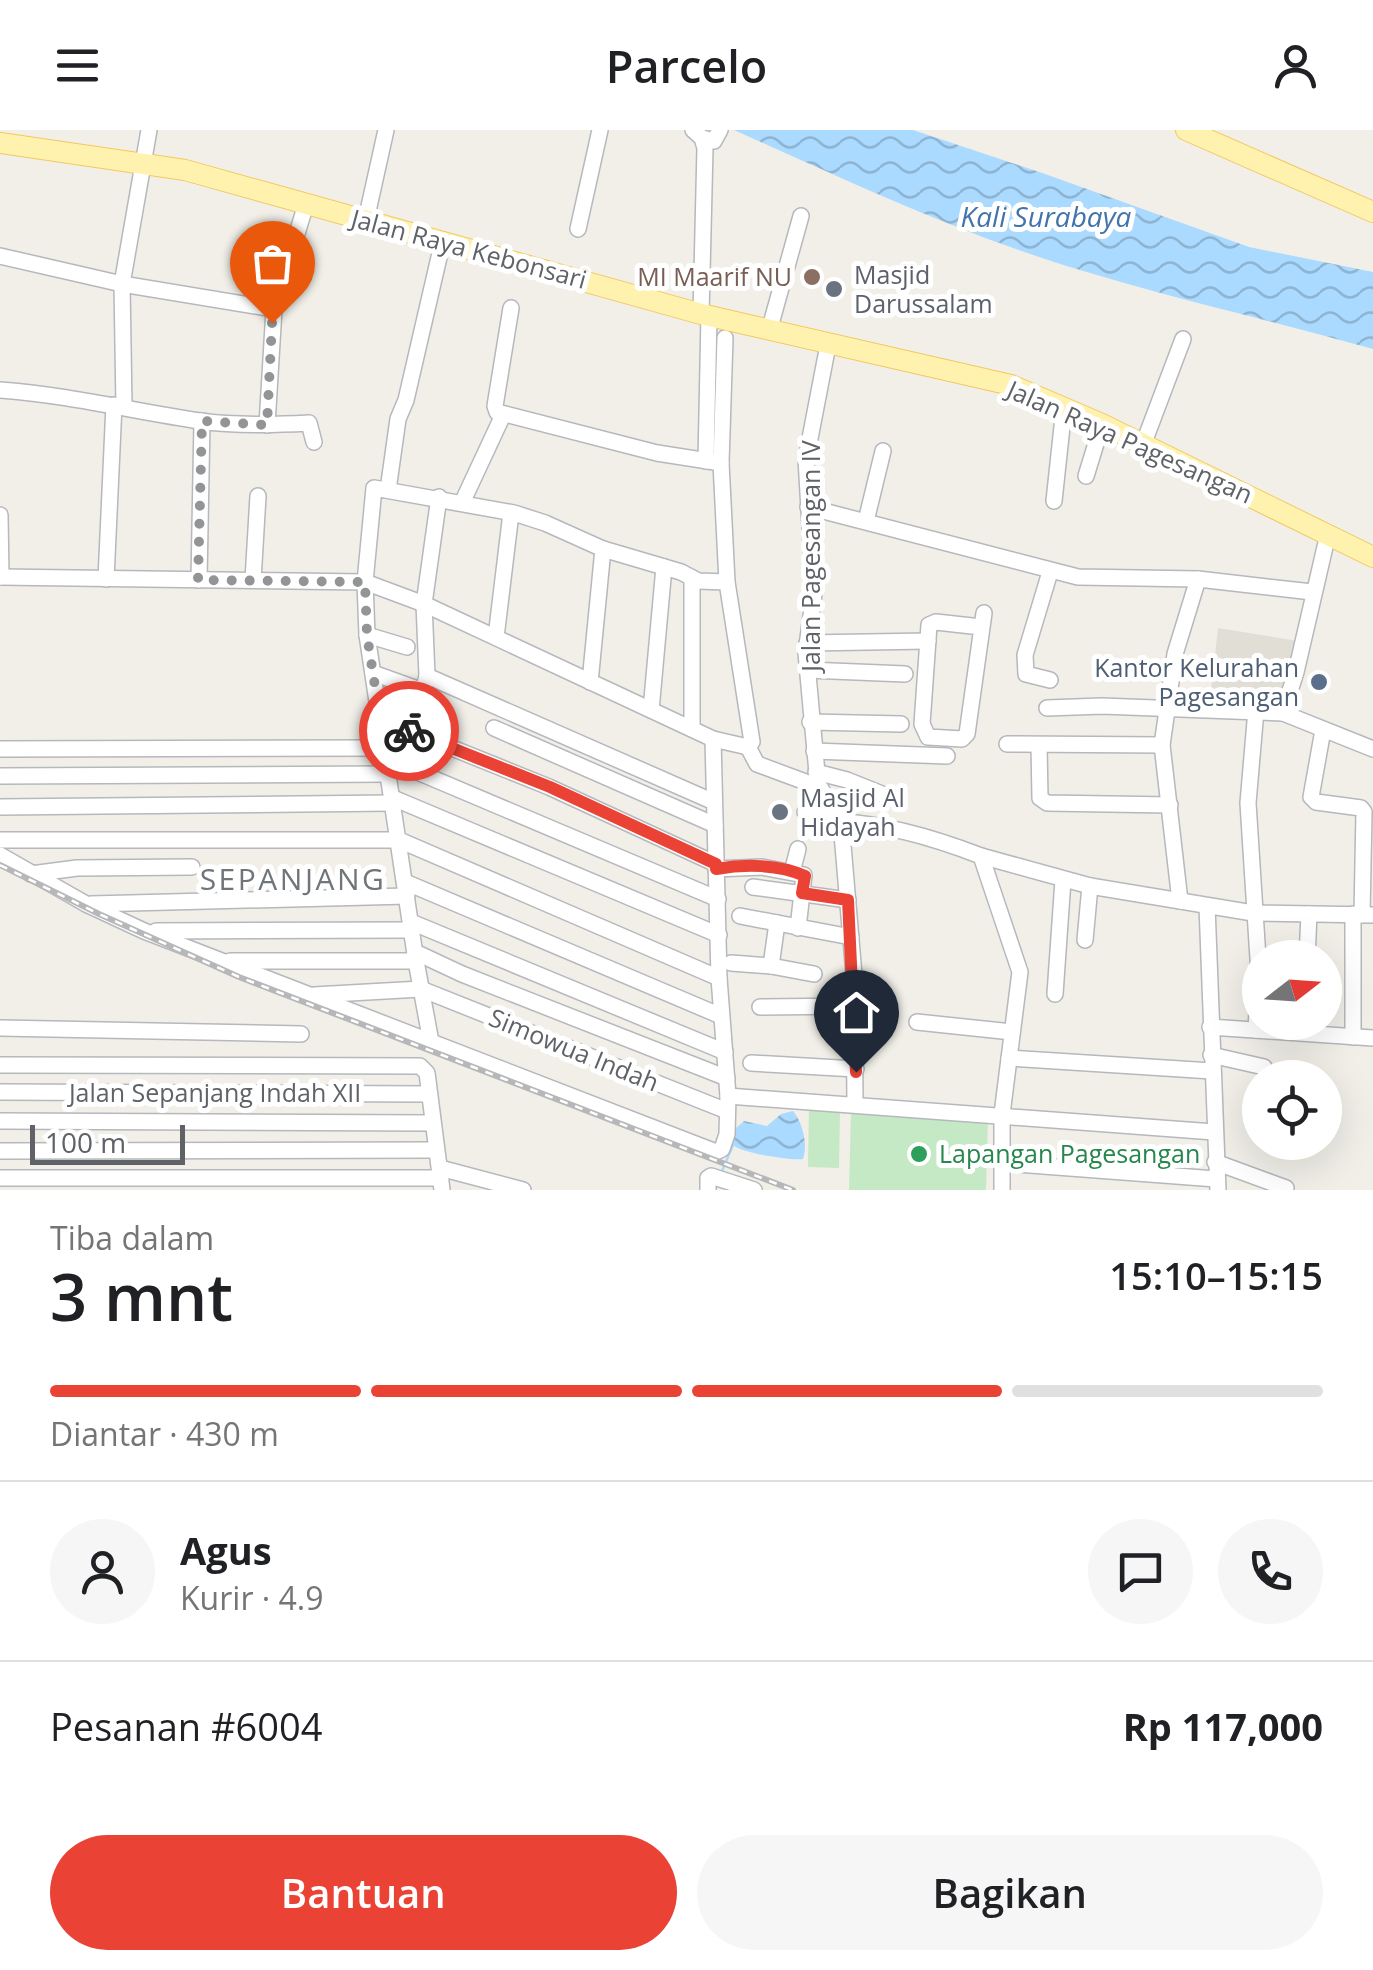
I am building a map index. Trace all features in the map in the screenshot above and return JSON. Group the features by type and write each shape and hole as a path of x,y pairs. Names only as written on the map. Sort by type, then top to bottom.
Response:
{"main road":[{"path":"1186,130 1373,212"},
{"name":"Jalan Raya Kebonsari","path":"0,143 185,170 705,315"},
{"name":"Jalan Raya Pagesangan","path":"705,315 1011,386 1102,424 1373,557"}],"street":[{"path":"106,580 119,406 122,284 149,130"},
{"path":"366,220 386,130"},
{"path":"578,229 600,130"},
{"path":"697,134 714,140 720,130"},
{"path":"697,134 705,148 705,315 714,462 727,582 752,742 749,752"},
{"path":"267,425 274,309 306,204"},
{"path":"768,330 800,216"},
{"path":"388,490 398,420 443,240"},
{"path":"0,256 122,284 274,309"},
{"path":"511,308 495,406 503,415 657,454 714,462"},
{"path":"714,462 725,338"},
{"path":"1143,445 1183,340"},
{"name":"Jalan Pagesangan IV","path":"828,344 806,458 814,594 807,642 817,779 839,817 848,900 855,1006 855,1104"},
{"path":"0,390 60,395 202,421 309,423 314,442"},
{"path":"1054,501 1064,408"},
{"path":"462,503 503,415"},
{"path":"198,580 202,421"},
{"path":"1086,476 1102,424"},
{"path":"866,520 883,451"},
{"path":"432,1042 415,956 367,635 365,582 374,488 511,513 692,578 727,582"},
{"path":"253,580 258,496"},
{"path":"373,673 423,691 427,676 424,604 439,497"},
{"path":"808,507 1050,572 1092,578 1198,578 1312,592"},
{"path":"496,637 511,513"},
{"path":"0,516 1,577 365,582 424,604 749,752 757,764 817,779 847,780 882,794"},
{"path":"1283,713 1328,534"},
{"path":"590,682 603,549"},
{"path":"651,710 664,567"},
{"path":"1050,572 1025,655 1026,674 1050,680"},
{"path":"692,578 692,729"},
{"path":"1180,901 1162,745 1175,654 1198,578"},
{"path":"982,620 967,734 962,740 928,737 923,732 928,641 931,622 982,620"},
{"path":"367,635 407,647"},
{"path":"807,642 928,641"},
{"path":"808,670 905,674"},
{"path":"427,676 714,802"},
{"path":"1047,708 1102,706 1283,713 1373,749"},
{"path":"1256,710 1248,804 1256,940"},
{"path":"380,719 550,787 719,867 762,866 805,876 798,928"},
{"path":"810,722 901,724"},
{"path":"494,728 715,826"},
{"path":"1323,730 1311,797 1316,802 1361,808 1364,812 1363,914 1354,1037"},
{"path":"0,856 144,931 716,1152 722,1149 726,1134 727,1078 719,978 713,738"},
{"path":"1007,744 1162,745"},
{"path":"1039,745 1040,798 1048,803 1170,805"},
{"path":"0,750 387,760 718,899"},
{"path":"814,751 946,756"},
{"path":"0,776 387,760"},
{"path":"0,807 393,801 719,935"},
{"path":"805,812 944,842 1090,886 1253,913 1363,914"},
{"path":"0,840 399,840 719,978"},
{"path":"792,872 798,849"},
{"path":"981,856 1019,968 1002,1114 1002,1190"},
{"path":"32,874 77,868 192,866"},
{"path":"1055,994 1063,880"},
{"path":"1085,940 1090,886"},
{"path":"753,887 848,900"},
{"path":"86,904 406,889 721,1016"},
{"path":"1206,906 1216,1177"},
{"path":"1308,940 1309,914"},
{"path":"740,916 850,936"},
{"path":"771,966 777,924"},
{"path":"144,931 411,926 725,1052"},
{"path":"222,961 415,956 727,1078"},
{"path":"732,963 814,974"},
{"path":"309,995 421,988"},
{"name":"Simowua Indah","path":"421,988 727,1103 855,1104 1214,1132"},
{"path":"760,1007 855,1006"},
{"path":"917,1022 1012,1032"},
{"path":"1210,1027 1242,1029"},
{"path":"0,1028 301,1034"},
{"path":"1342,1035 1373,1038"},
{"path":"1009,1058 1242,1066"},
{"path":"750,1063 856,1069"},
{"path":"0,1065 404,1065 425,1070 441,1179"},
{"name":"Jalan Sepanjang Indah XII","path":"0,1092 429,1094"},
{"path":"0,1121 432,1123"},
{"path":"0,1150 436,1150"},
{"path":"1002,1164 1216,1177 1286,1188"},
{"path":"708,1190 708,1178 721,1177 754,1190"},
{"path":"0,1178 441,1179 523,1190"}],"shaded area":[{"path":"1218,628 1298,641 1283,703 1233,697 1232,702 1210,699"}],"green space":[{"path":"809,1107 840,1108 839,1168 808,1167"},
{"name":"Lapangan Pagesangan","path":"851,1113 988,1117 986,1190 849,1190"}],"water":[{"name":"Kali Surabaya","path":"734,130 913,130 1249,247 1373,272 1373,349 1036,256 921,212"},
{"path":"793,1111 804,1134 803,1159 767,1156 733,1145 735,1129 744,1121 767,1126 781,1114"}],"waterway":[{"path":"722,1171 733,1145"}],"railway":[{"path":"0,865 239,977 793,1190"}],"way so far":[{"path":"272,323 267,425 202,421 198,580 365,582 367,635 380,719 409,731"}],"place":[{"name":"MI Maarif NU","path":"812,277"},
{"name":"Masjid Darussalam","path":"834,289"},
{"name":"Kantor Kelurahan Pagesangan","path":"1319,682"},
{"name":"Masjid Al Hidayah","path":"780,812"},
{"name":"Lapangan Pagesangan","path":"919,1154"}],"district":[{"name":"SEPANJANG","path":"293,880"}],"route":[{"path":"409,731 550,787 716,864 716,869 762,866 792,872 805,876 802,893 848,900 856,1072"}]}
